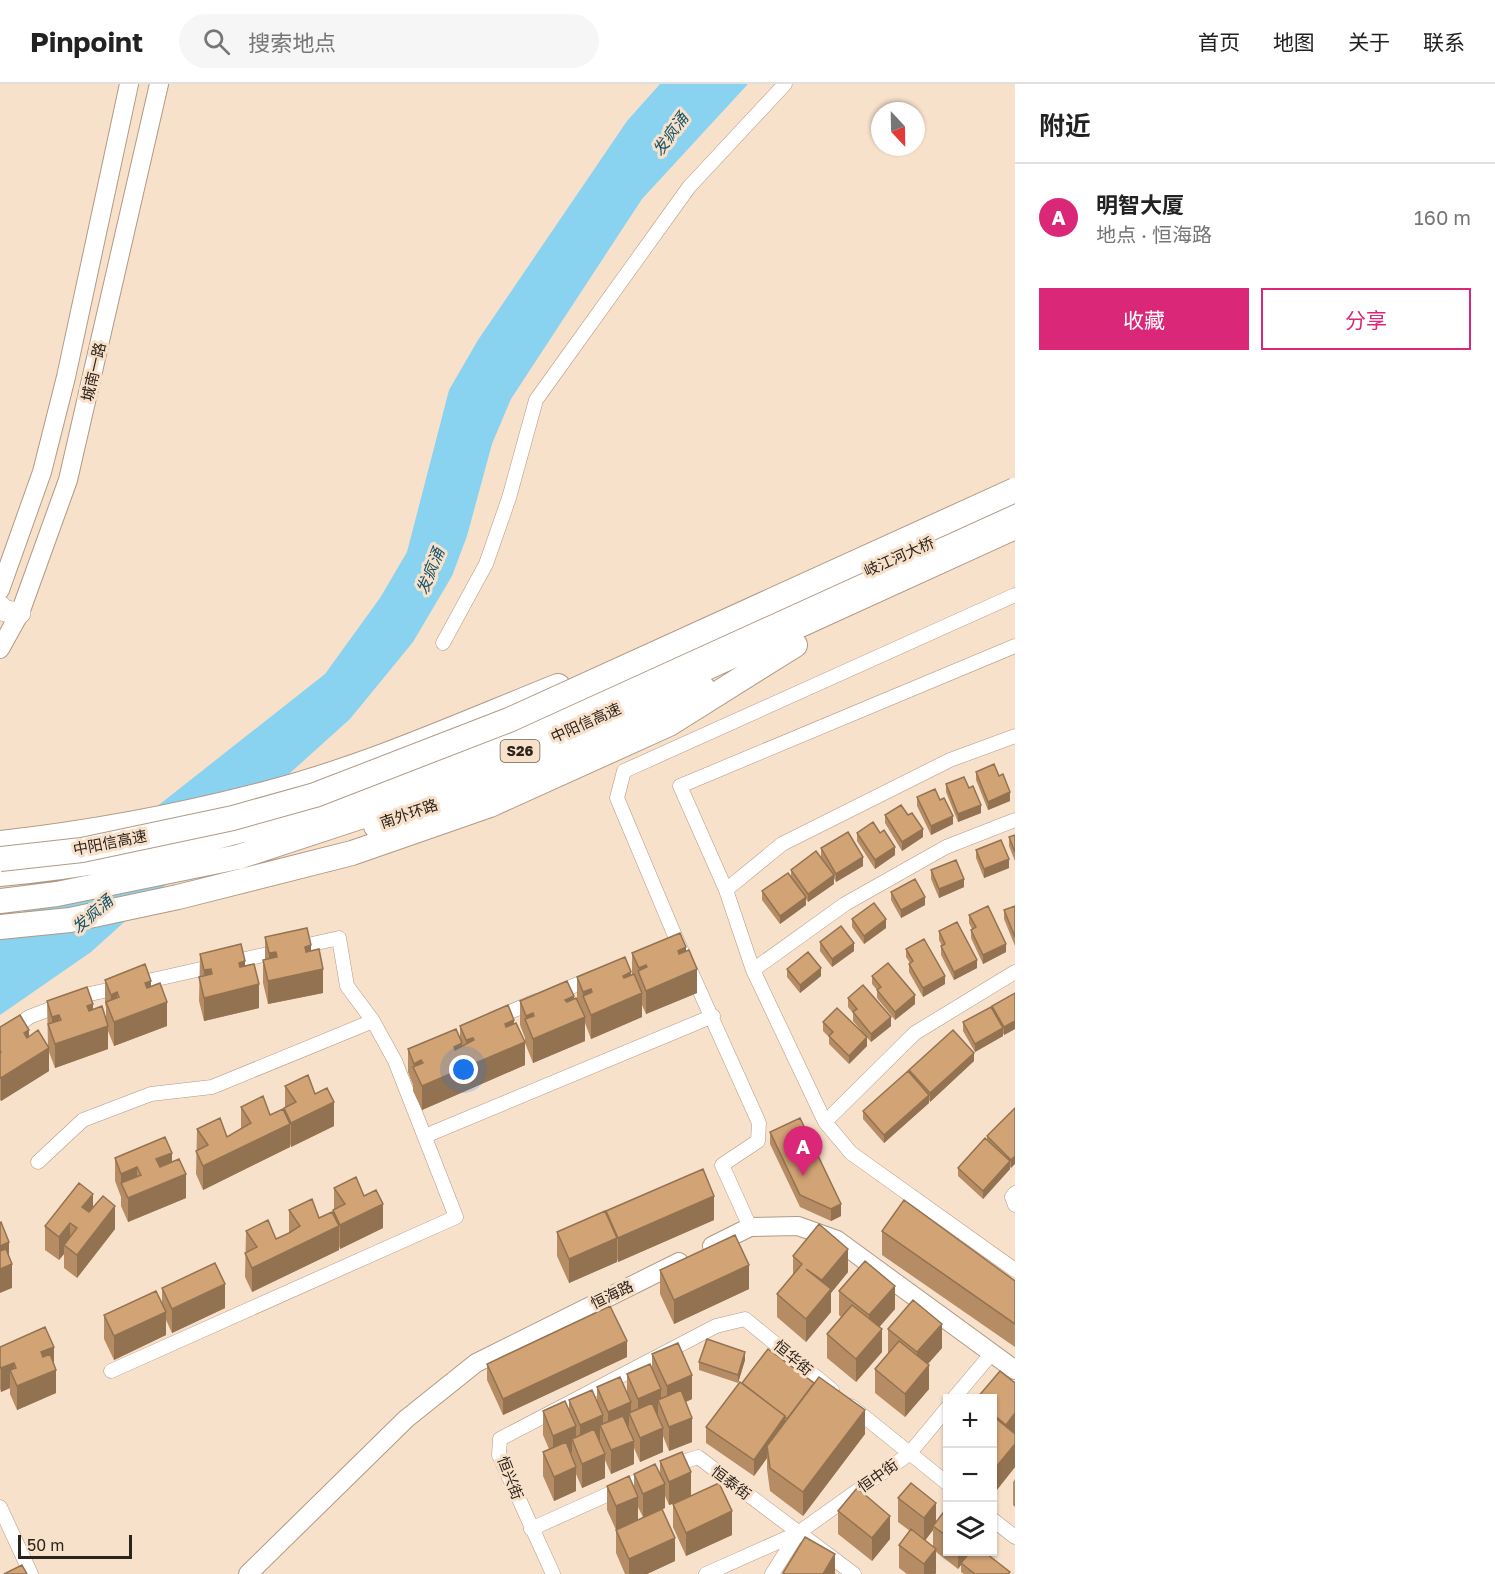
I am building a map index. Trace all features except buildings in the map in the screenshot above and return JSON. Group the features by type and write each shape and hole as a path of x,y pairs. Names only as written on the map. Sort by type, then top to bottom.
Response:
{"highway":[{"name":"中阳信高速","path":"0,859 82,850 233,818 315,795 509,720 1015,490"},
{"name":"岐江河大桥","path":"782,610 1015,504"},
{"name":"中阳信高速","path":"0,901 57,894 238,857 372,813 583,724 1015,527"},
{"path":"0,927 70,920 352,853 490,805 669,724 795,645 1015,543"},
{"path":"0,874 57,869 207,839 310,812 441,766 599,698 782,610"},
{"path":"4,839 56,837 269,793 375,759 607,667 782,610"},
{"name":"南外环路","path":"0,912 200,876 406,816 488,785 617,729 795,645"}],"main road":[{"name":"城南一路","path":"0,590 42,472 129,84"},
{"name":"城南一路","path":"0,650 21,613 68,480 159,84"},
{"path":"0,606 5,610 21,613"},
{"name":"恒海路","path":"248,1574 406,1419 476,1363 750,1227 798,1226 837,1240 1015,1370"}],"street":[{"path":"443,643 486,564 509,498 536,400 689,187 786,84"},
{"path":"750,1227 722,1165 758,1141 759,1123 617,798 624,771 1015,595"},
{"path":"1015,646 680,786 726,890 753,970 825,1122 852,1153 1015,1270"},
{"path":"726,890 782,844 951,760 1015,736"},
{"path":"753,970 845,904 946,847 1015,820"},
{"path":"0,1040 29,1017 90,994 339,938 347,986 400,1059 425,1136 456,1218 111,1371"},
{"path":"480,1025 609,971"},
{"path":"825,1122 915,1033 1015,972"},
{"path":"425,1136 713,1016"},
{"path":"38,1162 83,1120 151,1094 212,1087 373,1021"},
{"path":"1015,1193 1012,1197 1015,1205"},
{"name":"恒华街","path":"716,1326 745,1319 943,1480"},
{"name":"恒兴街","path":"553,1574 499,1455 500,1439 716,1326"},
{"path":"957,1394 992,1353"},
{"name":"恒中街","path":"706,1574 798,1533 909,1454 943,1413"},
{"name":"恒泰街","path":"531,1529 676,1464 698,1457 854,1574"},
{"path":"0,1508 31,1574"},
{"path":"997,1522 1015,1537"},
{"name":"恒中街","path":"772,1574 798,1533"}],"water":[{"name":"发疯涌","path":"660,84 748,84 642,199 511,399 492,444 467,536 452,576 413,642 350,719 91,952 0,1015 0,930 325,674 380,598 407,552 449,390 478,340 627,121"}],"place":[{"name":"明智大厦","path":"803,1176"}]}
